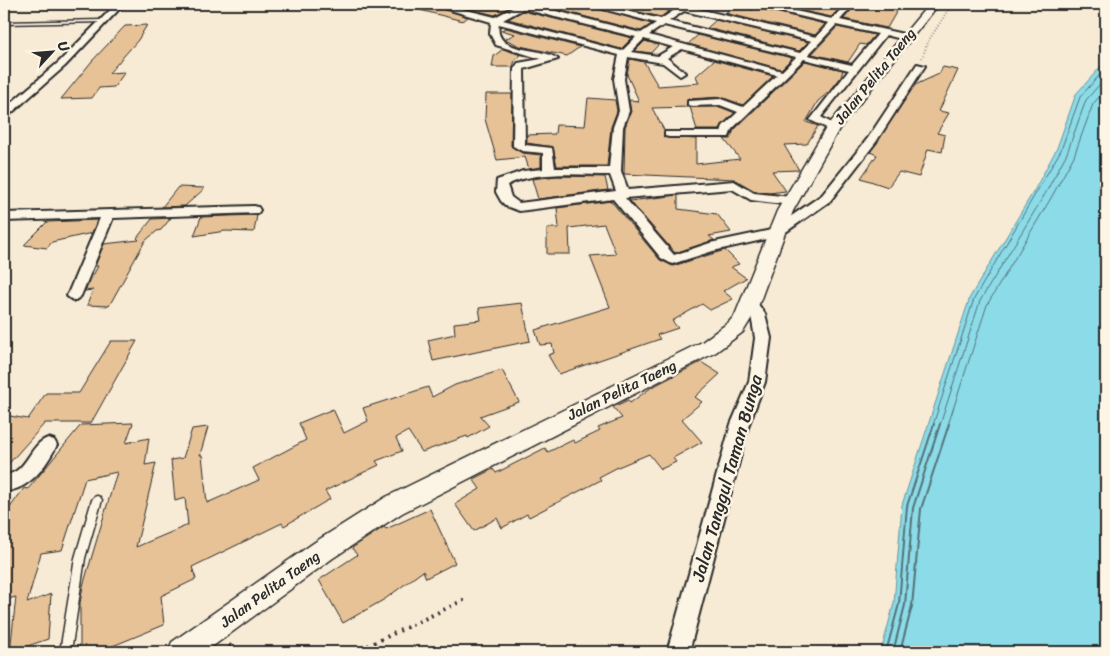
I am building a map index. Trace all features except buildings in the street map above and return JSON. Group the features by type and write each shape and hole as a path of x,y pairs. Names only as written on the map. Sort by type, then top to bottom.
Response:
{"street":[{"path":"4,114 62,64 120,4"},
{"path":"434,4 624,54 660,59 666,61 680,73"},
{"path":"549,173 548,150 522,148 519,146 519,68 521,65 553,59 500,44 494,33 496,20 520,4 784,74"},
{"path":"588,4 856,69"},
{"path":"666,4 686,6 818,40"},
{"path":"753,4 905,37"},
{"path":"670,134 722,136 744,111 818,40 835,22 848,4"},
{"name":"Jalan Pelita Taeng","path":"182,652 324,550 394,505 709,347 736,327 750,304 775,233 833,128 905,37 934,4"},
{"path":"686,6 642,36 624,54 619,79 624,112 618,127 616,171 619,195 666,256 672,260 710,247 775,233 826,198 872,140 920,66"},
{"path":"833,128 815,118 884,32"},
{"path":"710,54 729,38"},
{"path":"660,59 680,46"},
{"path":"692,103 721,102 744,111"},
{"path":"616,171 525,175 505,180 501,183 502,195 509,204 519,207 619,195 734,185 751,196 791,201"},
{"path":"4,217 254,210"},
{"path":"74,296 108,214"},
{"name":"Jalan Tanggul Taman Bunga","path":"678,652 740,424 756,382 763,338 758,314 750,304"},
{"path":"4,483 13,484 20,480 48,445"}],"lane":[{"path":"4,23 103,21"},
{"path":"65,652 80,558 97,500"}],"path":[{"path":"920,66 929,40 952,4"},
{"path":"355,652 464,600"}],"water":[{"path":"1106,61 1106,652 881,652 894,603 902,505 970,297 1035,189 1057,148 1076,94"}]}
